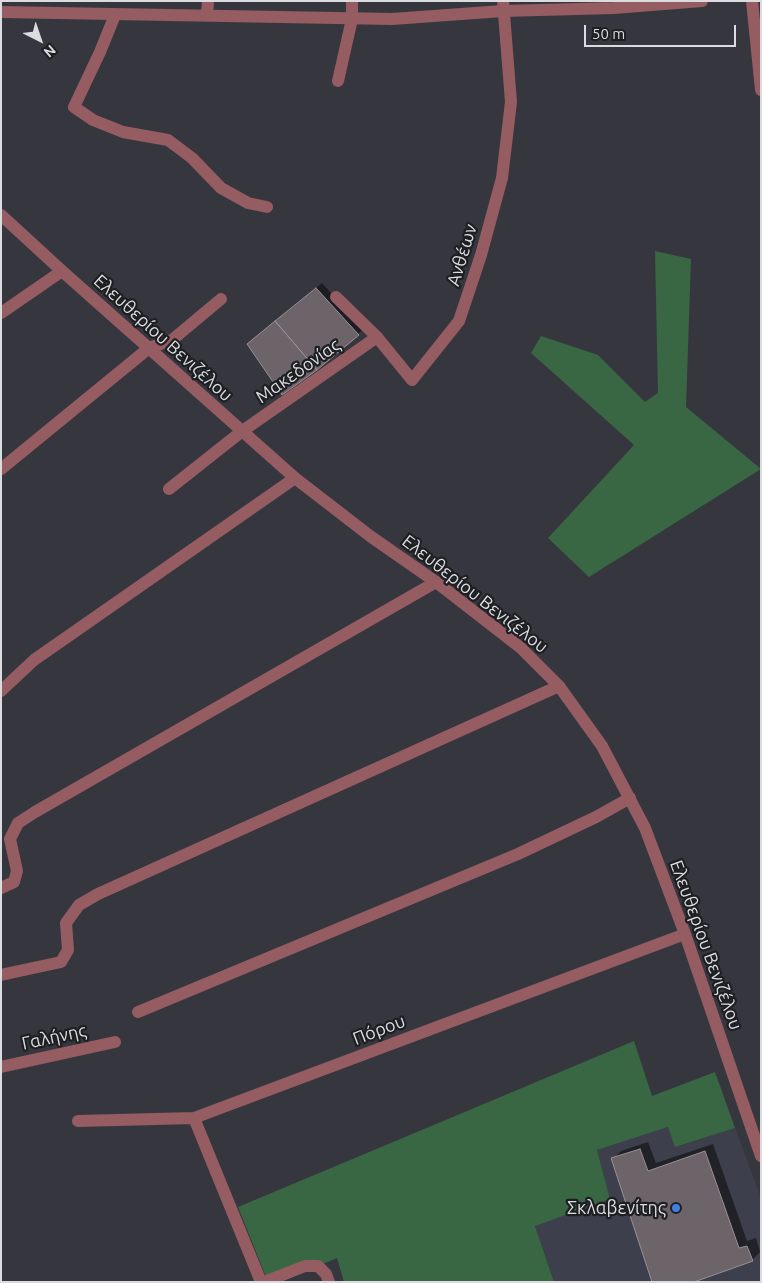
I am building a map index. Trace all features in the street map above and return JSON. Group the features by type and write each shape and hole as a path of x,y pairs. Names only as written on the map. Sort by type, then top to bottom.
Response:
{"street":[{"path":"207,15 208,1"},
{"path":"338,80 352,19 352,1"},
{"path":"1,12 392,19 503,6 702,1"},
{"path":"752,1 761,90"},
{"name":"Ανθέων","path":"336,297 377,337 412,380 459,321 481,255 502,178 511,102 503,6"},
{"path":"115,15 74,107 93,120 124,132 168,140 192,158 222,188 248,203 267,207"},
{"name":"Ελευθερίου Βενιζέλου","path":"1,215 294,478 370,536 436,582 521,648 559,686 602,746 645,828 761,1156"},
{"path":"1,313 62,271"},
{"path":"1,469 149,348 172,340 221,299"},
{"name":"Μακεδονίας","path":"169,489 241,432 377,337"},
{"path":"1,691 34,660 294,478"},
{"path":"1,888 14,882 17,871 10,839 18,823 436,582"},
{"path":"1,975 60,962 68,950 66,923 78,905 98,894 559,686"},
{"path":"138,1012 518,854 596,817 630,798"},
{"name":"Πόρου","path":"78,1121 194,1118 684,934"},
{"name":"Γαλήνης","path":"1,1067 115,1042"},
{"path":"194,1118 263,1282 305,1266 318,1266 326,1274 329,1282"}],"shaded area":[{"path":"668,1127 676,1147 735,1128 761,1198 761,1282 554,1282 535,1225 610,1199 597,1150"}],"green space":[{"path":"655,251 691,259 686,407 761,469 589,577 548,538 634,445 531,353 541,336 598,355 645,402 658,393"},
{"path":"634,1041 652,1096 715,1072 735,1128 675,1147 668,1127 597,1150 610,1199 535,1226 554,1282 344,1282 337,1258 281,1282 268,1282 238,1207"}],"building":[{"path":"316,288 359,335 317,370 275,321"},
{"path":"275,321 317,370 282,395 247,344"},
{"name":"Σκλαβενίτης","path":"640,1149 648,1171 705,1151 739,1248 747,1246 753,1261 694,1282 652,1282 611,1158"}],"place":[{"name":"Σκλαβενίτης","path":"676,1208"}]}
